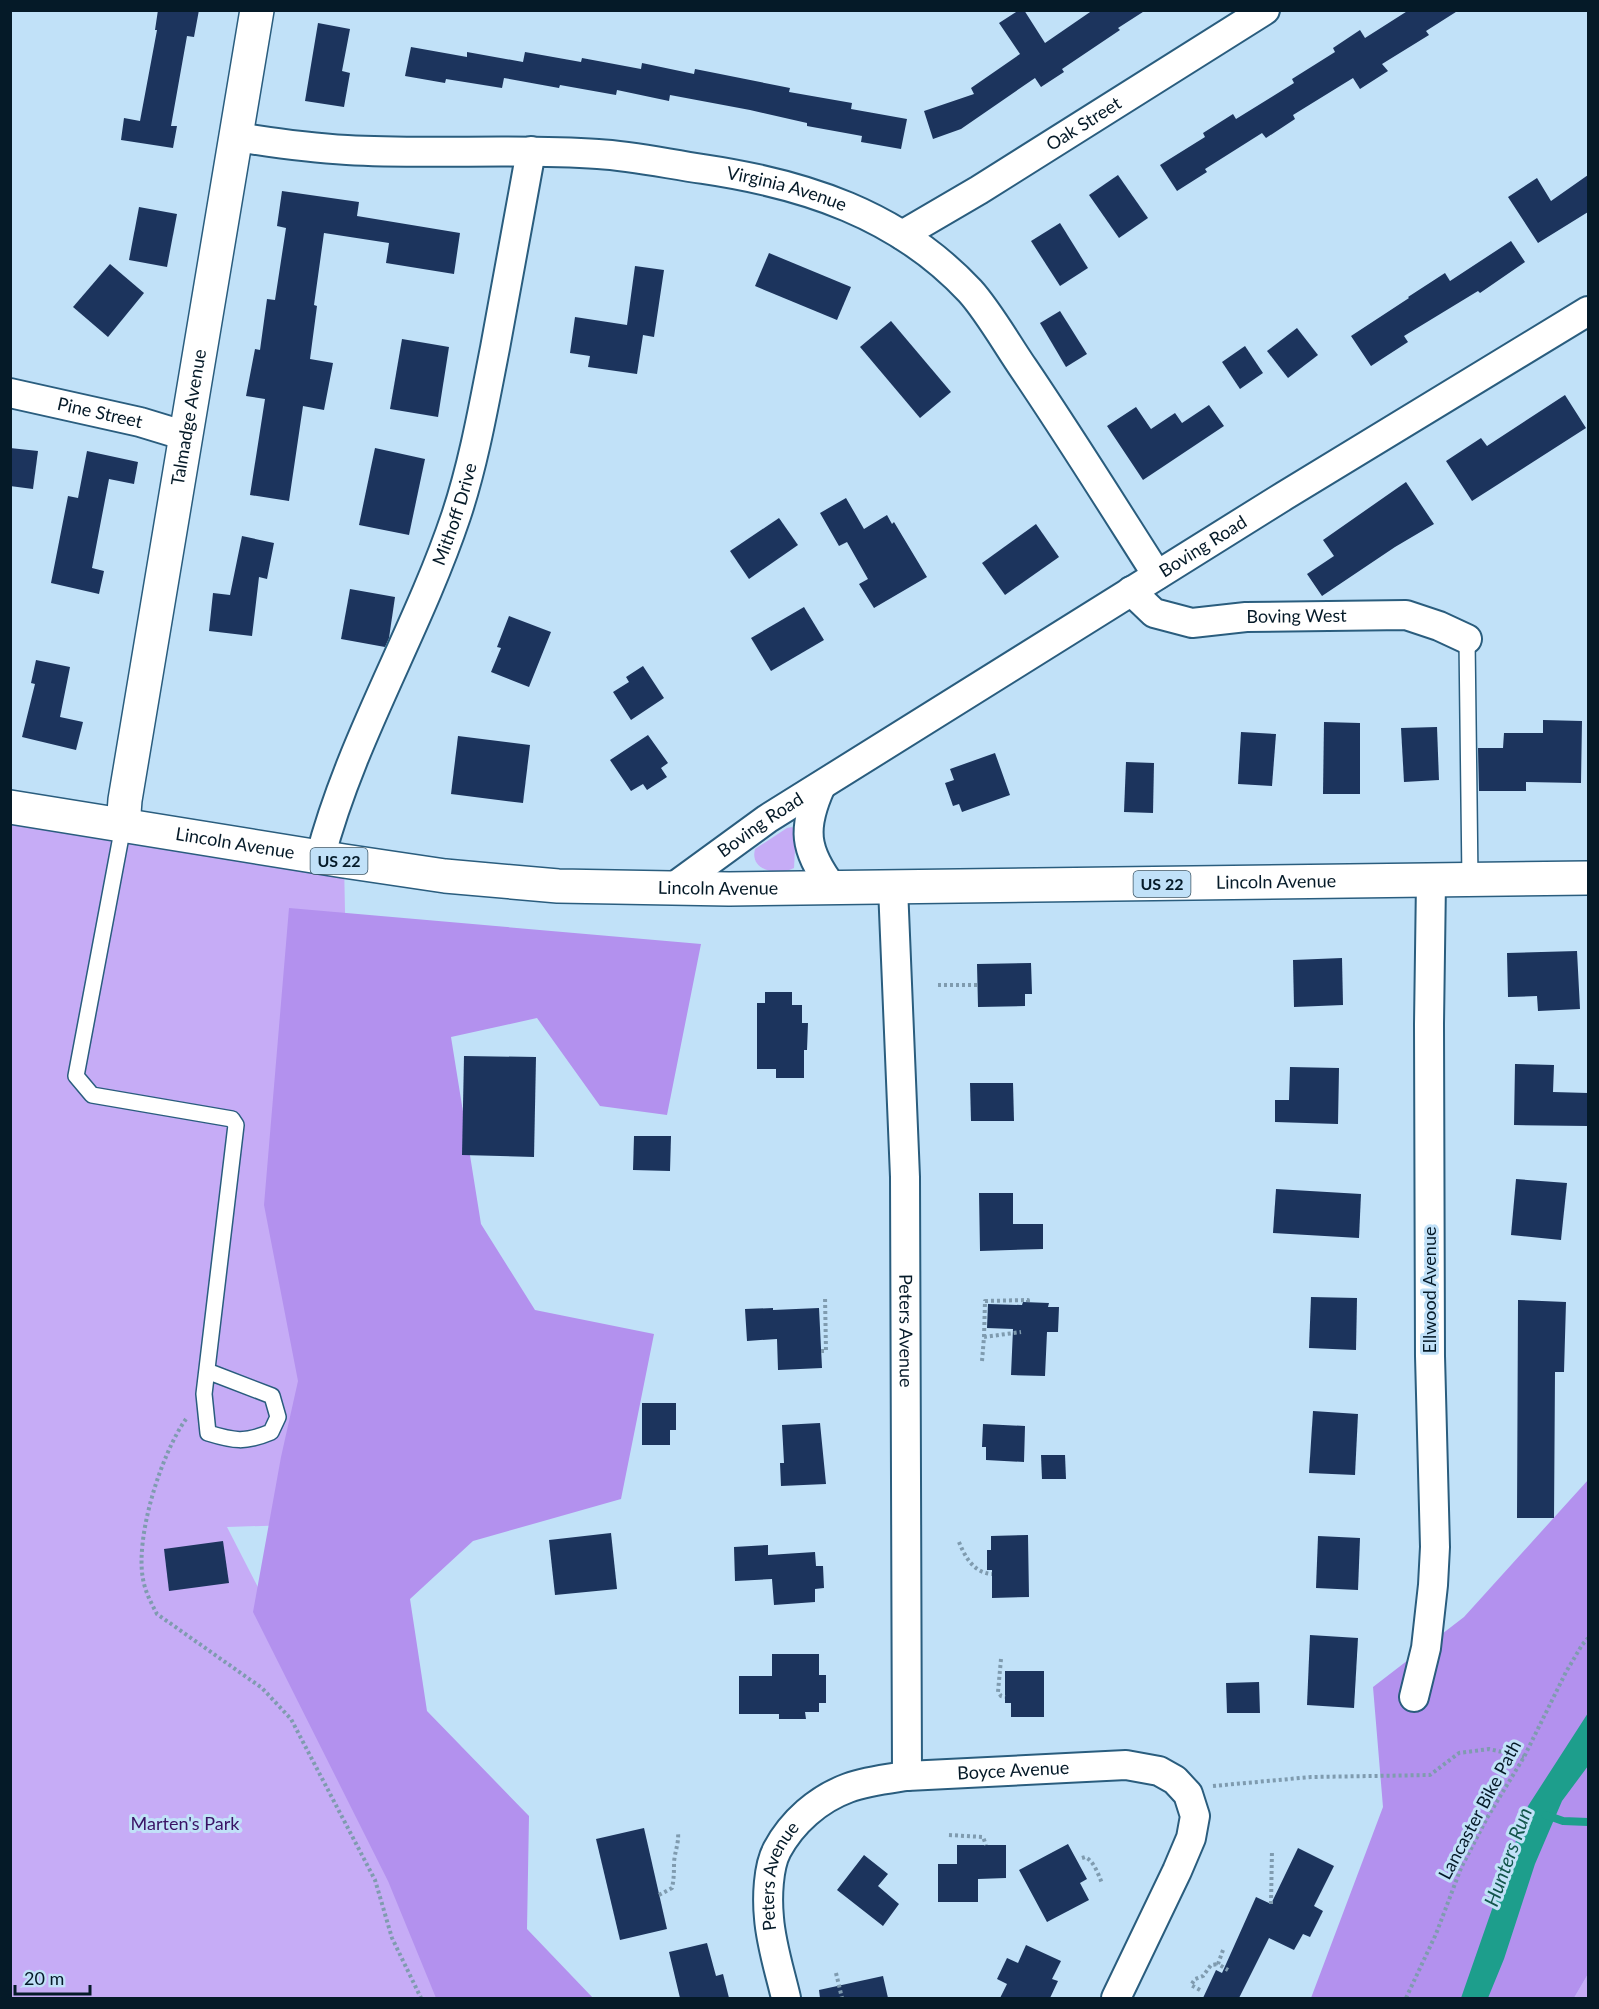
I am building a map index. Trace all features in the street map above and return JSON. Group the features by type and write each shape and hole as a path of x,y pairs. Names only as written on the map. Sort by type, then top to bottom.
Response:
{"main road":[{"name":"Talmadge Avenue","path":"123,826 125,800 257,10"},
{"name":"Lincoln Avenue","path":"10,807 320,858 445,876 558,886 671,889 893,888 1431,881"},
{"name":"US 22","path":"1431,881 1588,878"}],"street":[{"name":"Oak Street","path":"902,235 979,190 1265,10"},
{"name":"Virginia Avenue","path":"237,137 306,147 350,150 531,151 600,154 748,175 818,194 851,207 902,235 945,267 972,293 1078,449 1157,575"},
{"name":"Mithoff Drive","path":"320,858 330,823 355,756 430,585 457,515 485,398 531,151"},
{"name":"Boving Road","path":"671,889 768,819 1131,591 1588,311"},
{"name":"Pine Street","path":"10,393 186,436"},
{"name":"Boving West","path":"1131,591 1154,613 1192,623 1246,617 1406,615 1439,626 1467,639"},
{"name":"Boving Road","path":"821,786 810,811 808,834 818,868 832,887"},
{"name":"Ellwood Avenue","path":"1414,1697 1426,1648 1435,1547 1430,1332 1428,1024 1431,881"},
{"name":"Peters Avenue","path":"893,888 905,1177 907,1776"},
{"name":"Boyce Avenue","path":"819,1802 847,1788 876,1780 907,1776 1126,1765 1159,1771 1175,1780 1191,1801"},
{"path":"1116,1998 1191,1838 1195,1826 1191,1801"},
{"name":"Peters Avenue","path":"786,1998 769,1919 770,1876 776,1851 796,1822 819,1802"}],"lane":[{"path":"1467,639 1470,880"},
{"path":"123,826 76,1076 92,1095 232,1119 236,1125 204,1394 208,1433 231,1440 255,1438 271,1431 278,1417 272,1396 207,1371"}],"path":[{"path":"938,985 978,984"},
{"path":"821,1351 826,1350 825,1296"},
{"path":"982,1361 984,1301 1028,1300 1028,1302"},
{"path":"984,1337 1021,1332"},
{"path":"204,1394 180,1428 153,1492 144,1533 141,1561 143,1580 157,1614 262,1688 291,1719 375,1880 392,1938 421,1998"},
{"path":"959,1542 964,1554 975,1568 984,1574 992,1574"},
{"name":"Lancaster Bike Path","path":"1406,1998 1436,1934 1461,1868 1487,1818 1524,1757 1566,1672 1588,1638"},
{"path":"1000,1659 998,1692 1001,1696 1005,1696"},
{"path":"1191,1801 1204,1787 1311,1777 1430,1775 1459,1753 1479,1750 1490,1749 1524,1757"},
{"path":"659,1894 672,1888 679,1842 678,1832"},
{"path":"949,1835 983,1837 986,1845"},
{"path":"1271,1904 1272,1850"},
{"path":"1082,1858 1089,1859 1102,1883"},
{"path":"1218,1964 1223,1950"},
{"path":"1200,1990 1191,1985 1195,1979 1203,1976 1211,1965 1218,1964 1228,1970"},
{"path":"836,1973 842,1998"}],"green space":[{"name":"Marten's Park","path":"11,807 344,861 357,1523 227,1527 469,1998 11,1998"},
{"path":"792,827 796,830 794,868 774,872 761,867 754,857 755,849"},
{"path":"1588,1974 1588,1998 1574,1998"}],"shaded area":[{"path":"289,908 701,944 667,1115 600,1106 537,1018 451,1037 481,1224 535,1310 654,1334 621,1499 473,1541 410,1599 427,1711 529,1816 527,1929 593,1998 436,1998 388,1881 253,1612 281,1457 298,1381 264,1205"},
{"path":"1588,1480 1588,1974 1574,1998 1311,1998 1383,1807 1373,1687 1464,1617"},
{"path":"1588,1713 1588,1766 1562,1801 1535,1864 1504,1959 1488,1998 1461,1998 1528,1806"}],"building":[{"path":"158,10 199,10 194,37 187,36 171,126 177,126 173,148 121,140 124,118 140,121 157,30 155,30"},
{"path":"1019,10 1024,10 1045,43 1093,10 1146,10 1062,69 1064,72 1041,87 1035,78 961,129 933,139 924,111 974,94 971,88 1020,54 999,23"},
{"path":"1409,10 1459,10 1426,31 1429,35 1382,64 1388,71 1360,89 1353,78 1293,115 1295,119 1266,138 1262,133 1205,169 1207,172 1177,191 1160,165 1205,137 1203,133 1233,114 1236,119 1294,83 1292,79 1335,52 1333,48 1360,30 1365,38"},
{"path":"318,23 350,29 342,71 350,73 344,107 305,101"},
{"path":"411,47 467,57 467,52 523,62 525,52 581,62 582,58 641,69 642,63 694,74 695,69 790,88 789,92 852,103 851,109 907,119 901,149 861,142 862,136 807,126 807,123 670,95 669,101 617,90 616,95 504,78 502,88 446,79 445,83 405,76"},
{"path":"1118,175 1148,218 1119,238 1089,195"},
{"path":"1588,175 1588,212 1538,243 1508,197 1537,178 1551,201"},
{"path":"282,191 359,202 357,216 460,233 454,274 386,263 389,243 324,233 314,305 317,306 310,359 333,363 324,410 303,406 289,501 250,495 265,399 246,396 255,349 260,350 267,299 275,300 286,228 277,226"},
{"path":"139,207 177,214 167,267 129,260"},
{"path":"1060,223 1088,268 1060,286 1031,241"},
{"path":"1511,241 1525,262 1480,293 1478,291 1404,336 1408,342 1371,366 1351,336 1445,273 1450,281"},
{"path":"769,253 851,287 837,320 755,286"},
{"path":"110,264 144,293 108,337 73,307"},
{"path":"635,266 664,270 654,337 643,335 637,374 588,367 590,356 570,353 575,317 627,325"},
{"path":"1060,311 1087,354 1066,367 1040,323"},
{"path":"891,321 951,392 920,418 860,347"},
{"path":"1297,328 1318,355 1288,378 1267,351"},
{"path":"402,339 449,347 438,417 390,409"},
{"path":"1245,346 1263,373 1240,389 1222,362"},
{"path":"1565,395 1586,428 1472,501 1446,461 1481,438 1487,446"},
{"path":"1209,405 1224,426 1143,480 1107,426 1136,407 1151,429 1175,413 1182,423"},
{"path":"10,448 38,451 33,489 10,486"},
{"path":"375,448 425,459 409,535 359,525"},
{"path":"87,451 138,462 134,484 109,479 92,568 104,571 99,594 51,583 68,496 78,498"},
{"path":"1406,482 1434,524 1322,596 1307,574 1334,556 1323,540"},
{"path":"846,498 864,529 887,515 892,524 894,522 927,577 874,608 859,584 868,579 847,542 839,546 820,513"},
{"path":"779,518 798,545 749,579 730,551"},
{"path":"1036,524 1059,557 1005,595 982,563"},
{"path":"242,536 274,543 267,579 259,577 252,636 209,631 213,593 230,595"},
{"path":"350,589 395,597 389,638 385,647 341,639"},
{"path":"804,607 824,640 771,671 751,638"},
{"path":"509,616 551,632 529,687 491,672 501,648 497,647"},
{"path":"36,660 70,667 60,717 83,722 76,750 22,737 35,684 31,683"},
{"path":"643,666 664,698 631,720 613,692 629,682 626,677"},
{"path":"1543,720 1582,721 1581,783 1526,782 1526,791 1479,791 1478,748 1503,748 1504,733 1543,733"},
{"path":"1324,722 1360,723 1360,794 1323,794"},
{"path":"1437,727 1439,780 1404,782 1401,728"},
{"path":"1241,732 1276,734 1272,786 1238,784"},
{"path":"648,735 668,763 661,768 667,777 647,790 643,784 631,791 610,760"},
{"path":"458,736 530,745 523,803 451,794"},
{"path":"995,753 1010,795 962,812 959,804 953,806 945,783 954,780 950,769"},
{"path":"1126,762 1154,763 1153,813 1124,812"},
{"path":"1577,951 1580,1009 1538,1011 1537,996 1508,997 1507,953"},
{"path":"1342,958 1343,1005 1294,1007 1293,960"},
{"path":"1031,963 1032,994 1025,994 1025,1006 978,1007 977,964"},
{"path":"765,992 792,992 792,1005 802,1005 802,1023 808,1023 807,1050 804,1050 804,1078 776,1078 776,1069 757,1069 757,1003 765,1003"},
{"path":"464,1056 536,1057 534,1157 462,1155"},
{"path":"1515,1064 1554,1065 1553,1092 1588,1093 1588,1126 1514,1125"},
{"path":"1290,1067 1339,1068 1338,1124 1275,1122 1275,1100 1289,1100"},
{"path":"970,1083 1013,1083 1014,1121 971,1121"},
{"path":"634,1136 671,1136 670,1171 633,1170"},
{"path":"1516,1179 1567,1183 1561,1240 1511,1235"},
{"path":"1276,1189 1361,1194 1359,1238 1273,1233"},
{"path":"979,1193 1013,1193 1013,1224 1043,1224 1043,1249 980,1251"},
{"path":"1311,1297 1357,1298 1356,1350 1309,1348"},
{"path":"1518,1300 1566,1302 1564,1372 1555,1372 1554,1518 1517,1518"},
{"path":"1023,1302 1049,1303 1048,1307 1059,1307 1058,1332 1047,1332 1045,1376 1011,1375 1013,1329 987,1328 988,1304 1022,1305"},
{"path":"773,1308 773,1310 819,1308 822,1368 778,1370 777,1339 747,1341 745,1309"},
{"path":"642,1403 676,1403 676,1430 670,1430 670,1445 642,1445"},
{"path":"1313,1411 1358,1414 1355,1475 1309,1473"},
{"path":"820,1423 826,1484 781,1486 780,1463 784,1463 782,1425"},
{"path":"983,1424 1025,1426 1024,1462 986,1460 986,1447 982,1447"},
{"path":"1041,1455 1065,1455 1066,1479 1042,1479"},
{"path":"611,1533 617,1589 555,1595 549,1540"},
{"path":"1028,1535 1029,1597 992,1598 992,1570 987,1570 987,1550 991,1550 991,1536"},
{"path":"1318,1536 1360,1538 1358,1590 1316,1588"},
{"path":"223,1541 229,1583 169,1591 164,1549"},
{"path":"768,1545 768,1555 815,1552 816,1566 823,1566 824,1588 815,1589 815,1602 774,1605 772,1579 735,1581 734,1547"},
{"path":"1310,1635 1358,1638 1354,1708 1307,1705"},
{"path":"772,1654 819,1654 819,1675 826,1675 826,1703 819,1703 819,1712 805,1712 806,1719 779,1719 779,1714 739,1714 739,1676 772,1676"},
{"path":"1005,1671 1044,1671 1044,1717 1011,1717 1011,1703 1005,1703"},
{"path":"1259,1682 1260,1713 1227,1713 1226,1683"},
{"path":"644,1828 667,1929 620,1940 596,1839"},
{"path":"1068,1844 1087,1879 1080,1883 1089,1900 1047,1922 1019,1870"},
{"path":"957,1845 1006,1845 1006,1878 978,1879 978,1902 938,1902 938,1864 957,1864"},
{"path":"1298,1848 1334,1866 1314,1906 1323,1911 1310,1937 1303,1934 1294,1950 1269,1938 1239,1998 1203,1998 1216,1970 1222,1973 1256,1897 1271,1904"},
{"path":"864,1855 888,1874 878,1886 899,1904 883,1926 837,1890"},
{"path":"707,1943 716,1976 723,1974 729,1998 680,1998 669,1952"},
{"path":"1026,1945 1061,1961 1052,1979 1058,1981 1050,1998 1000,1998 1007,1984 997,1979 1007,1958 1018,1963"},
{"path":"883,1976 888,1998 820,1998 819,1990"}],"waterway":[{"name":"Hunters Run","path":"1546,1815 1563,1821 1588,1822"}]}
